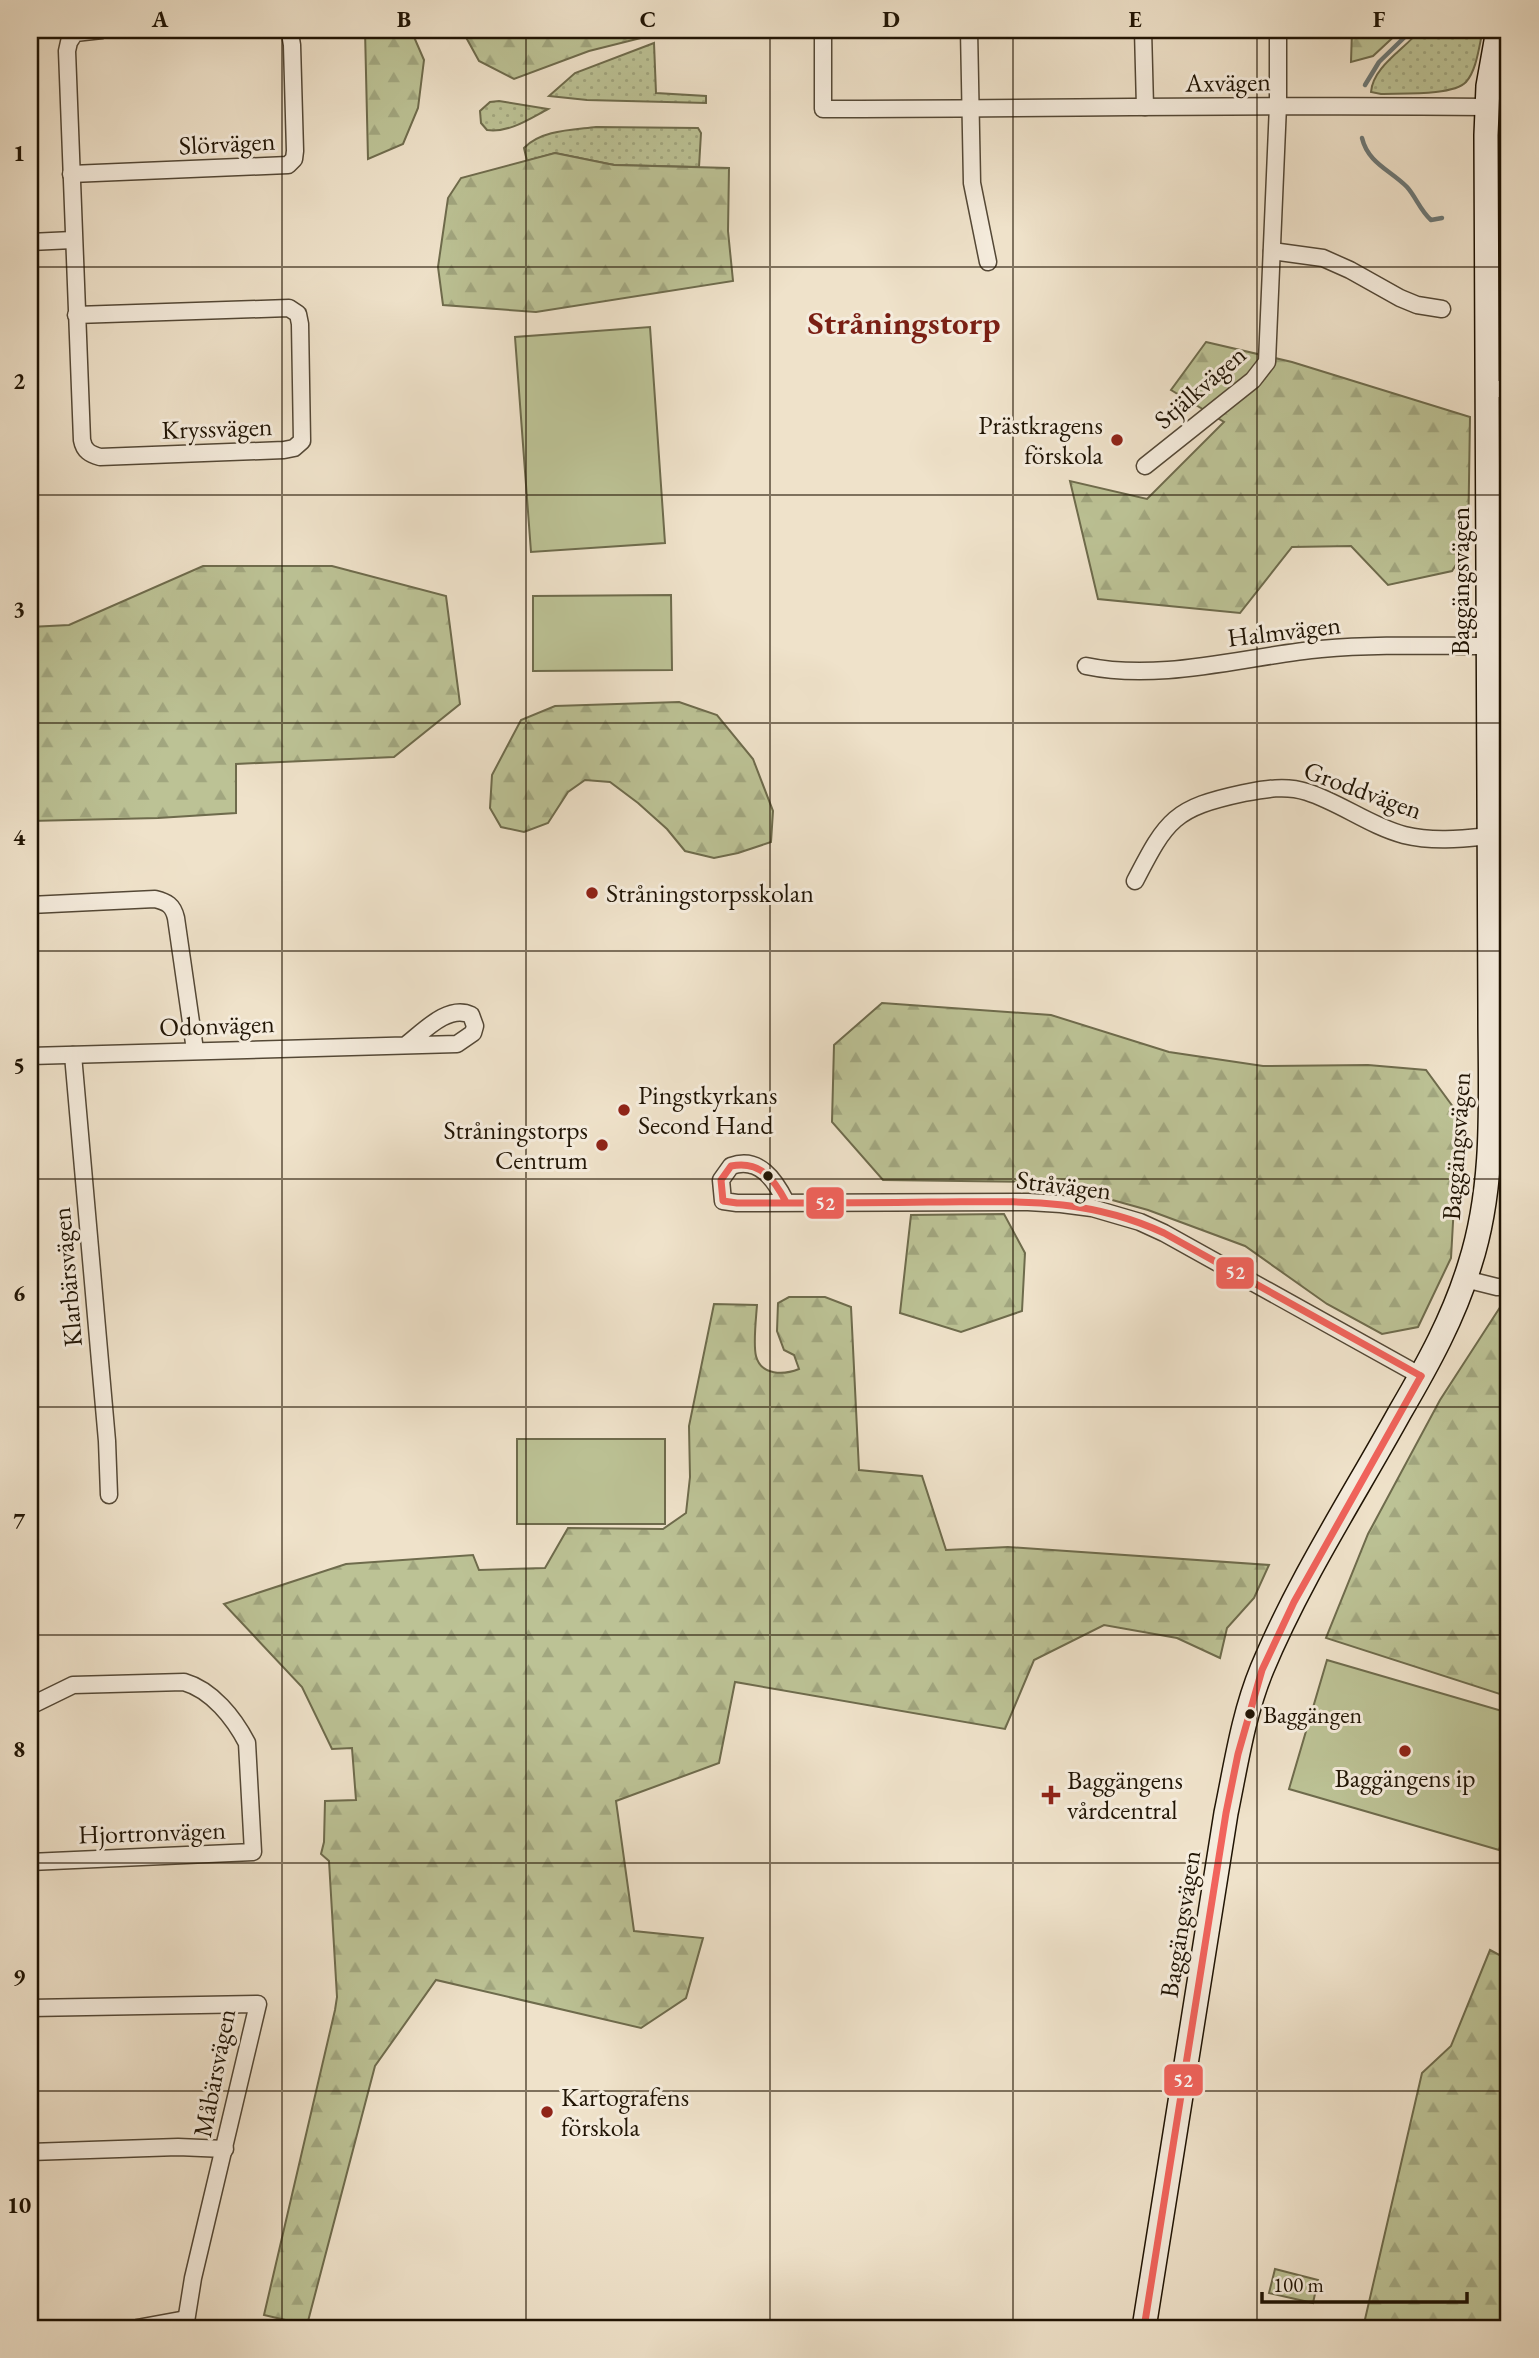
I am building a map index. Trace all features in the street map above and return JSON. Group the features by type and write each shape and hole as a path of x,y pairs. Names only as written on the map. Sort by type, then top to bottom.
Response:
{"street":[{"path":"30,242 73,240 67,51 75,33 102,30"},
{"name":"Slörvägen","path":"71,173 288,165 294,159 295,151 292,46 290,33 286,30"},
{"name":"Axvägen","path":"822,30 823,109 1487,107"},
{"path":"969,30 972,183 988,262"},
{"path":"1143,30 1145,107"},
{"name":"Stjälkvägen","path":"1145,466 1253,380 1265,367 1278,106 1278,30"},
{"name":"Baggängsvägen","path":"1144,2328 1226,1813 1253,1695 1294,1602 1441,1341 1465,1279 1480,1229 1486,1194 1490,1145 1488,646 1498,389 1487,107 1498,30"},
{"name":"Kryssvägen","path":"73,240 76,316 82,440 89,453 100,457 284,450 294,448 302,441 300,324 298,314 289,308 76,316"},
{"path":"1272,251 1323,258 1343,266 1400,298 1417,305 1442,309"},
{"name":"Halmvägen","path":"1086,666 1164,669 1329,649 1488,646"},
{"name":"Groddvägen","path":"1135,881 1162,832 1185,811 1213,800 1262,789 1286,788 1304,791 1376,824 1419,838 1438,840 1489,836"},
{"path":"30,905 155,899 167,902 176,918 195,1050"},
{"name":"Odonvägen","path":"30,1056 406,1045"},
{"name":"Klarbärsvägen","path":"73,1055 107,1441 109,1495"},
{"name":"Stråvägen","path":"786,1202 1028,1202 1092,1208 1140,1222 1164,1233 1421,1376"},
{"path":"1465,1279 1497,1287 1509,1287"},
{"name":"Hjortronvägen","path":"30,1706 74,1685 184,1682 198,1686 211,1696 240,1730 247,1743 253,1852 30,1862"},
{"name":"Måbärsvägen","path":"30,2008 258,2004 185,2324"},
{"path":"30,2152 178,2147 225,2149"},
{"path":"137,2328 185,2324"}],"green space":[{"path":"365,30 411,30 424,60 418,108 403,144 368,159"},
{"path":"462,30 653,30 653,35 589,51 514,79 479,61"},
{"path":"1352,30 1401,30 1373,56 1351,62"},
{"path":"1420,30 1483,30 1470,77 1459,86 1438,92 1371,92 1383,66"},
{"path":"654,43 656,93 706,96 706,103 587,100 549,96 575,73"},
{"path":"490,102 548,109 511,127 487,130 481,123 480,111"},
{"path":"596,127 698,128 701,133 699,167 614,165 555,153 527,161 524,148 539,138 557,132"},
{"path":"555,153 614,165 729,168 728,231 733,281 536,312 443,305 438,267 448,198 461,178"},
{"path":"1503,154 1509,155 1509,266 1503,254"},
{"path":"650,327 665,543 531,552 515,337"},
{"path":"1206,342 1292,362 1470,417 1468,546 1452,571 1388,585 1351,546 1292,547 1240,613 1098,599 1070,481 1147,499 1224,422 1171,390"},
{"path":"203,566 332,566 446,596 460,704 394,757 236,764 236,813 30,821 30,627 69,625"},
{"path":"671,595 672,670 533,671 533,596"},
{"path":"679,702 717,715 753,759 773,811 771,842 714,858 685,851 667,829 610,782 585,780 568,792 548,823 524,832 501,827 490,808 492,775 521,720 555,706"},
{"path":"882,1003 1051,1015 1169,1052 1263,1066 1368,1065 1426,1070 1459,1115 1451,1258 1418,1327 1382,1334 1327,1304 1245,1246 1148,1210 1048,1182 883,1180 832,1122 834,1045"},
{"path":"1004,1214 1025,1253 1022,1311 961,1332 900,1313 911,1215"},
{"path":"789,1297 825,1297 851,1307 859,1470 922,1476 946,1550 1008,1547 1269,1565 1254,1598 1227,1628 1220,1658 1177,1638 1104,1625 1034,1660 1005,1729 735,1682 719,1763 616,1801 634,1931 703,1938 686,1998 641,2028 436,1980 375,2066 307,2325 264,2315 337,1997 329,1861 321,1854 325,1801 356,1800 352,1748 332,1749 302,1687 224,1604 346,1564 473,1555 479,1570 545,1568 568,1528 663,1529 686,1513 690,1477 689,1426 714,1304 757,1305 755,1345 759,1363 774,1372 787,1372 799,1369 794,1355 784,1350 777,1331 778,1303"},
{"path":"1509,1297 1509,1697 1326,1638 1368,1534 1440,1400"},
{"path":"517,1439 665,1439 665,1524 517,1524"},
{"name":"Baggängens ip","path":"1327,1660 1509,1713 1509,1815 1499,1850 1289,1789"},
{"path":"1490,1950 1509,1960 1509,2328 1363,2328 1422,2073 1451,2046"},
{"path":"1275,2269 1318,2280 1313,2303 1269,2293"}],"waterway":[{"path":"1365,85 1379,62 1412,30"},
{"path":"1362,138 1369,154 1407,187 1431,220 1442,218"}],"transit line":[{"name":"52","path":"786,1202 771,1179 750,1166 731,1166 721,1180 723,1201 737,1203 1020,1202 1077,1207 1105,1213 1164,1233 1421,1376"},
{"name":"52","path":"1144,2328 1226,1813 1238,1754 1262,1670 1294,1602 1421,1376"}],"place":[{"name":"Prästkragens förskola","path":"1117,440"},
{"name":"Stråningstorpsskolan","path":"592,893"},
{"name":"Pingstkyrkans Second Hand","path":"624,1110"},
{"name":"Stråningstorps Centrum","path":"602,1145"},
{"name":"Baggängen","path":"1250,1714"},
{"name":"Baggängens ip","path":"1405,1751"},
{"name":"Baggängens vårdcentral","path":"1051,1795"},
{"name":"Kartografens förskola","path":"547,2112"}],"district":[{"name":"Stråningstorp","path":"904,322"}]}
